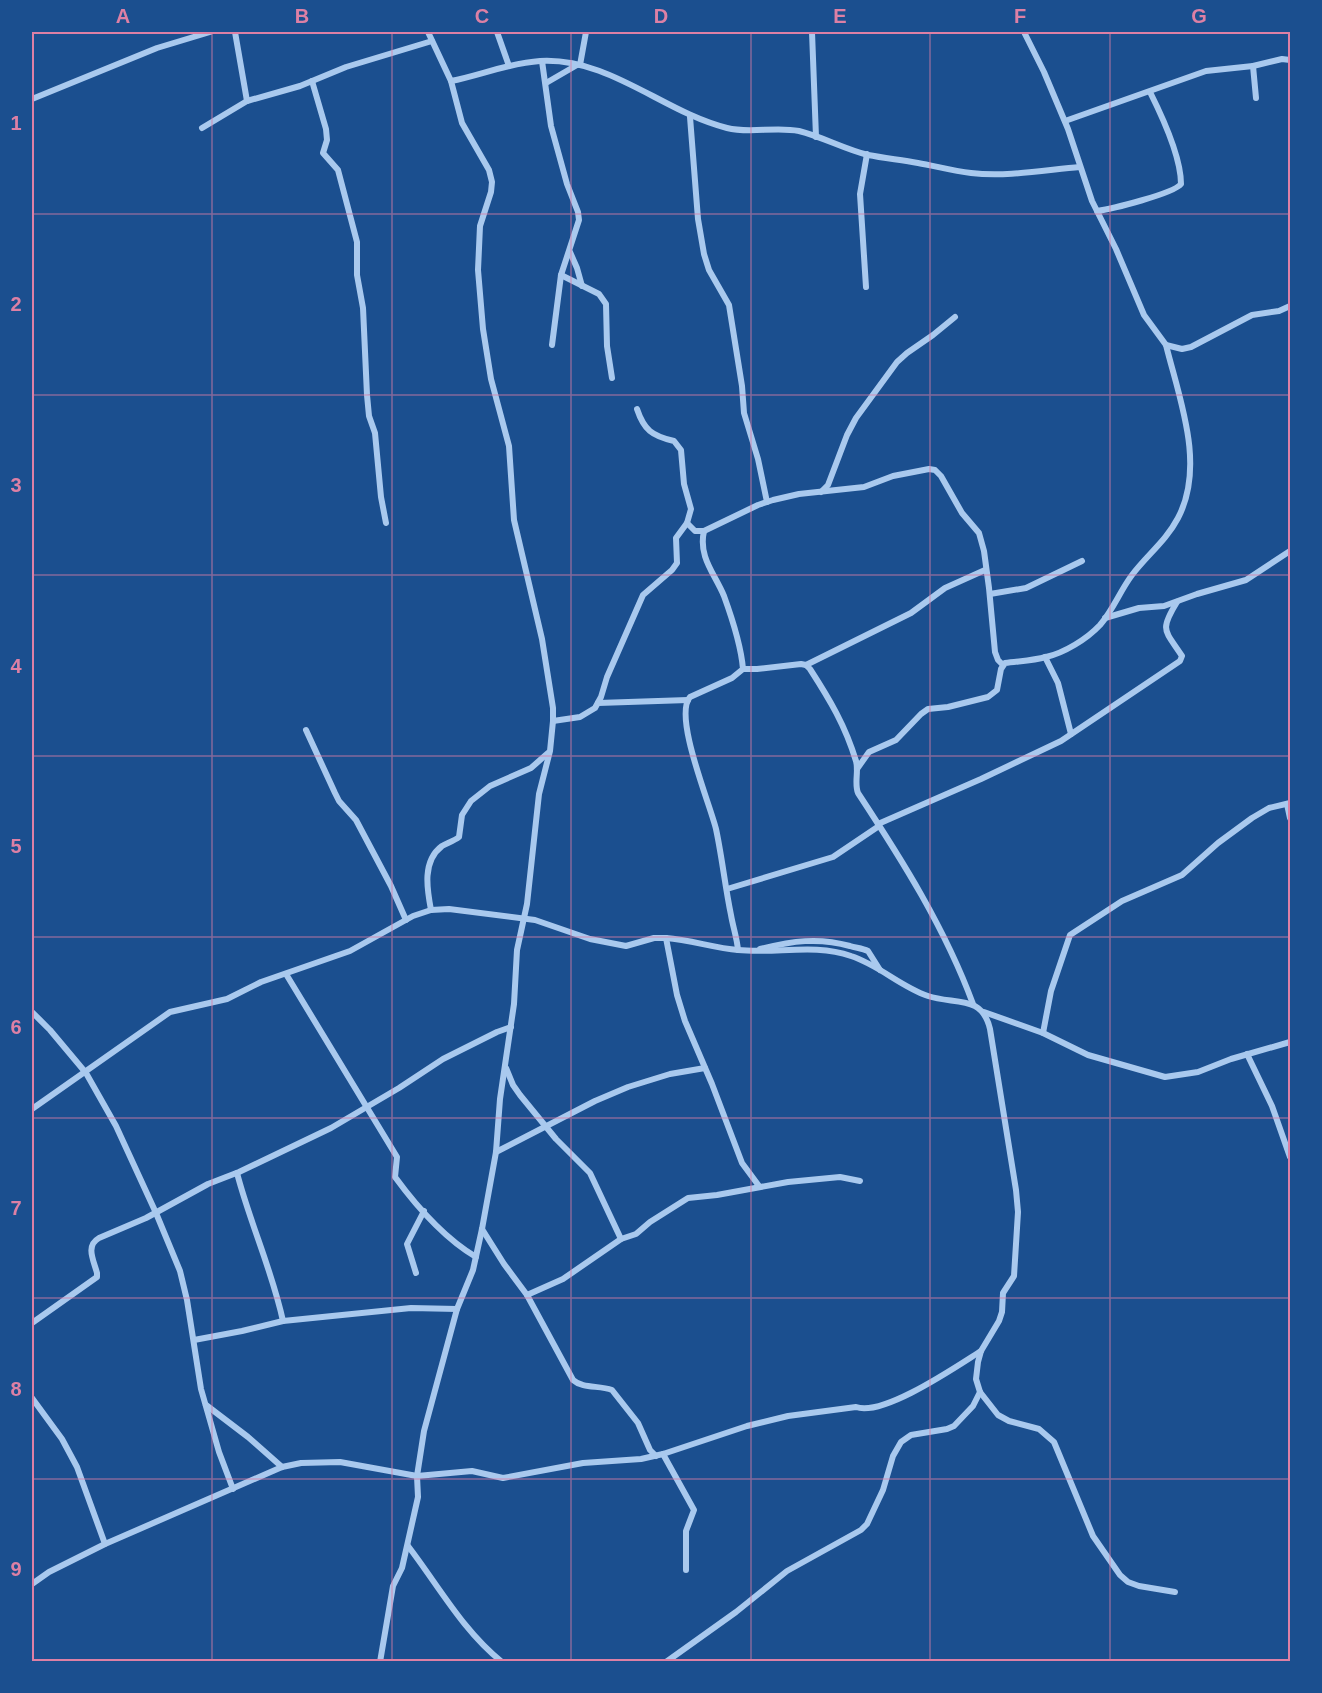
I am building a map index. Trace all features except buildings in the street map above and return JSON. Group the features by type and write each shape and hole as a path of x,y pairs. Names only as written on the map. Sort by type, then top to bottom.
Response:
{"street":[{"path":"32,99 157,48 210,32"},
{"path":"235,32 247,101"},
{"path":"380,1662 393,1587 402,1568 418,1497 417,1476 424,1431 457,1309 473,1270 482,1229 496,1152 500,1099 511,1027 519,933 525,919 539,794 550,752 553,721 542,639 514,520 509,446 492,379 483,329 478,270 480,226 492,182 489,170 462,123 451,81 428,32"},
{"path":"497,32 509,66"},
{"path":"546,83 579,65 586,32"},
{"path":"812,32 816,137"},
{"path":"687,523 695,531 704,531 767,502 799,494 864,487 893,476 929,469 935,470 942,476 962,513 979,533 990,594 995,652 998,660 1003,664 1045,657 1080,641 1105,618 1133,573 1170,531 1183,504 1189,478 1189,443 1166,345 1142,309 1097,211 1065,121 1024,32"},
{"path":"202,128 247,101 432,41"},
{"path":"1065,121 1206,71 1252,66 1282,59 1290,60"},
{"path":"451,81 509,66 542,61 579,65 634,86 690,117 730,129 798,131 867,154 972,173 1080,167"},
{"path":"542,61 547,109 559,160 578,212 578,228 561,275 552,345"},
{"path":"1252,66 1257,98"},
{"path":"312,81 326,129 327,140 323,153 338,170 357,242 357,276 363,308 368,402 375,433 381,497 386,523"},
{"path":"1097,211 1177,189 1181,184 1180,172 1166,128 1150,92"},
{"path":"690,117 698,219 704,254 709,270 729,305 744,413 758,459 767,502"},
{"path":"866,287 860,194 867,154"},
{"path":"570,252 582,286"},
{"path":"561,275 599,294 606,304 607,346 612,378"},
{"path":"1166,345 1182,349 1191,347 1252,315 1279,311 1290,306"},
{"path":"820,493 828,484 855,418 897,362 955,317"},
{"path":"553,721 580,717 589,713 598,703 643,595 677,563 678,551 675,541 687,523 691,509 684,484 679,446 674,441 660,437 647,429 637,409"},
{"path":"704,531 703,552 724,597 743,669"},
{"path":"1105,618 1133,609 1164,606 1246,580 1290,551"},
{"path":"990,594 1026,588 1082,561"},
{"path":"598,703 687,700 699,692 732,678 743,669 806,665 911,613 945,588 985,570"},
{"path":"727,889 833,856 878,825 1021,760 1071,734 1180,661 1182,656 1172,644 1165,629 1168,615 1177,602"},
{"path":"1045,657 1058,683 1071,734"},
{"path":"857,769 869,752 896,740 928,709 948,707 991,696 997,690 1003,664"},
{"path":"806,665 840,718 857,769 856,789 919,891 962,975 973,1004"},
{"path":"687,700 685,713 691,748 715,828 738,951"},
{"path":"306,730 334,793 360,827 406,920"},
{"path":"431,910 427,887 430,864 441,847 459,837 462,815 471,801 490,786 531,768 550,752"},
{"path":"1043,1033 1051,991 1066,940 1070,935 1122,901 1182,875 1218,843 1269,808 1288,804 1290,818"},
{"path":"32,1109 170,1012 227,999 261,982 350,951 406,920 431,910 449,909 544,922 590,939 621,946 666,938 738,951 832,950 867,962 926,995 937,999 973,1004 984,1012 1043,1033 1088,1055 1147,1074 1165,1077 1198,1072 1247,1054 1290,1042"},
{"path":"666,938 677,995 685,1021 742,1162 759,1186"},
{"path":"754,951 807,940 832,941 868,951 880,970"},
{"path":"286,974 397,1157 394,1176 454,1242 476,1257"},
{"path":"32,1012 50,1029 86,1072 116,1126 156,1213 180,1271 187,1300 201,1389 219,1452 233,1489"},
{"path":"984,1012 988,1019 996,1061 1018,1212 1014,1276 1003,1293 999,1321 981,1351 976,1379 980,1392 998,1415 1004,1419 1039,1429 1054,1442 1093,1536 1120,1575 1128,1582 1138,1586 1175,1592"},
{"path":"32,1323 96,1277 91,1250 94,1241 156,1213 208,1184 237,1173 331,1128 443,1059 511,1027"},
{"path":"1247,1054 1272,1106 1290,1157"},
{"path":"506,1067 513,1085 544,1126 590,1173 621,1239"},
{"path":"496,1152 595,1101 639,1083 705,1068"},
{"path":"237,1173 274,1282 283,1321"},
{"path":"527,1295 563,1279 621,1239 636,1234 650,1222 688,1198 717,1195 759,1186 840,1177 860,1181"},
{"path":"416,1273 407,1244 424,1211"},
{"path":"482,1229 527,1295 573,1380 576,1383 607,1388 614,1392 638,1423 650,1450 660,1455 694,1510 686,1531 686,1570"},
{"path":"194,1340 283,1321 411,1308 457,1309"},
{"path":"32,1584 49,1572 105,1544 282,1467 301,1463 340,1462 417,1476 472,1471 503,1478 583,1463 632,1460 660,1455 728,1431 788,1416 851,1407 865,1410 879,1406 914,1392 981,1351"},
{"path":"666,1662 736,1612 787,1570 861,1530 867,1524 883,1490 893,1456 902,1442 911,1436 947,1430 954,1426 973,1406 980,1392"},
{"path":"32,1398 62,1438 77,1467 105,1544"},
{"path":"206,1405 282,1467"},
{"path":"408,1546 468,1629 502,1662"}]}
